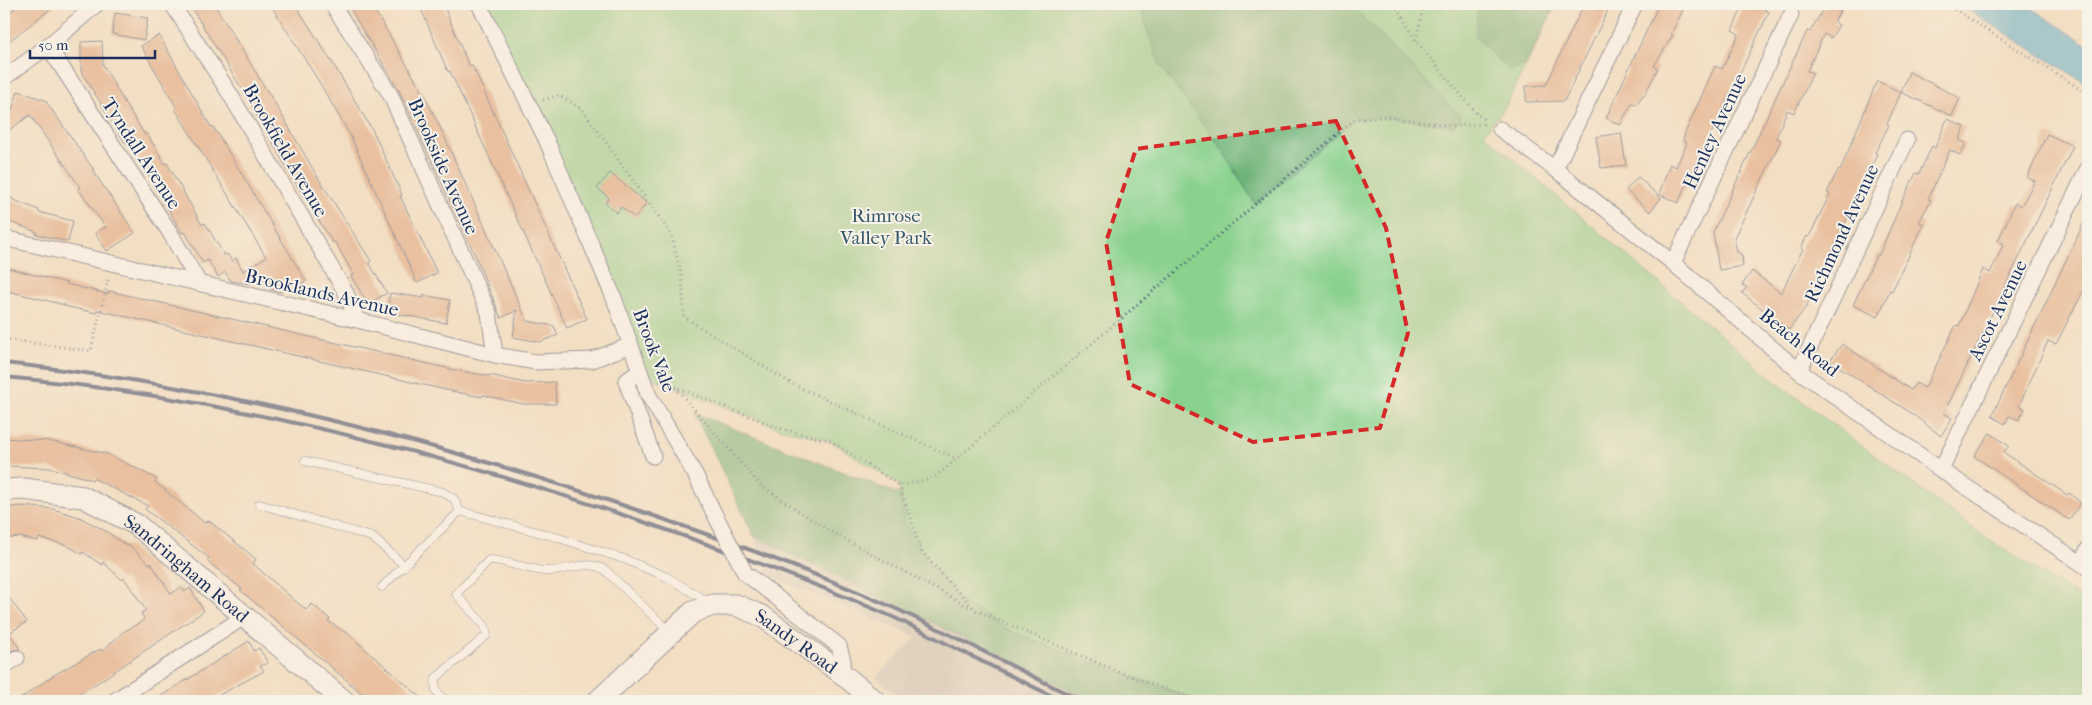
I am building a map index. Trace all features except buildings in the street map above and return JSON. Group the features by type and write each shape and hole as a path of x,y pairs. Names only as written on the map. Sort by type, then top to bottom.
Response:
{"main road":[{"name":"Sandringham Road","path":"4,490 24,489 83,497 137,525 344,701"},
{"name":"Sandy Road","path":"713,605 736,606 762,616 840,672 875,701"},
{"path":"598,701 693,612 713,605"}],"street":[{"path":"4,78 48,46 96,4"},
{"name":"Brookfield Avenue","path":"172,4 230,94 346,293 357,320"},
{"name":"Brookside Avenue","path":"332,4 390,94 489,313 495,355"},
{"name":"Brook Vale","path":"479,4 530,104 614,298 648,394 714,511 745,573 839,646 843,661 840,672"},
{"path":"1555,169 1635,4"},
{"name":"Henley Avenue","path":"1673,263 1791,15"},
{"name":"Tyndall Avenue","path":"48,46 169,232 199,283"},
{"name":"Beach Road","path":"1500,129 1555,169 1673,263 1799,371 1941,470 2085,566"},
{"name":"Richmond Avenue","path":"1799,371 1907,140"},
{"name":"Ascot Avenue","path":"1941,470 2088,168"},
{"name":"Brooklands Avenue","path":"4,238 357,320 495,355 536,362 592,360 631,345"},
{"path":"640,371 626,381 653,456"},
{"path":"2085,566 2088,550"},
{"path":"114,701 244,617"},
{"path":"4,666 17,658"}],"lane":[{"path":"305,461 443,492 454,499 460,511 559,538 624,559 666,577 713,605"},
{"path":"259,504 372,537 405,566"},
{"path":"382,587 460,511"},
{"path":"446,701 436,693 434,685 436,678 487,635 484,626 456,594 489,560 495,559 521,568 546,571 564,570 578,565 595,565 604,569 671,633"}],"path":[{"path":"899,485 933,479 1354,119 1386,117 1452,126 1483,124 1486,121 1478,115 1416,41 1395,4"},
{"path":"1416,41 1424,4"},
{"path":"1946,4 2088,94"},
{"path":"530,104 559,95 582,109 671,234 682,278 684,317 792,384 957,459"},
{"path":"4,338 91,350 112,264"},
{"path":"640,371 675,387 779,428 830,441 899,485 922,552 975,610"},
{"path":"675,387 761,486 828,530 975,610 1119,672 1199,701"}],"highlighted area":[{"path":"1336,121 1386,228 1408,333 1380,428 1253,442 1130,384 1106,242 1136,149"}],"shaded area":[{"path":"754,536 1094,701 905,701 876,677 917,637 771,577"}],"green space":[{"name":"Rimrose Valley Park","path":"479,4 1556,4 1506,106 1484,134 1776,382 1983,536 2088,603 2088,701 1199,701 1014,633 959,600 930,564 905,524 899,485 831,441 779,428 657,380 640,371"},
{"path":"1141,4 1350,4 1461,117 1453,126 1386,117 1355,119 1255,204 1222,149 1160,66 1144,21"},
{"path":"1477,4 1556,4 1525,65 1510,71 1476,38"},
{"path":"694,413 901,495 905,524 930,564 959,600 1014,633 1199,701 1094,701 754,536"}],"water":[{"path":"1959,4 2025,4 2088,45 2088,85"}],"railway":[{"path":"4,363 162,385 241,400 319,417 396,437 549,481 693,529 826,579 916,618 1082,701"},
{"path":"4,377 84,386 244,412 324,429 481,470 635,519 793,576 902,621 1062,701"}]}
